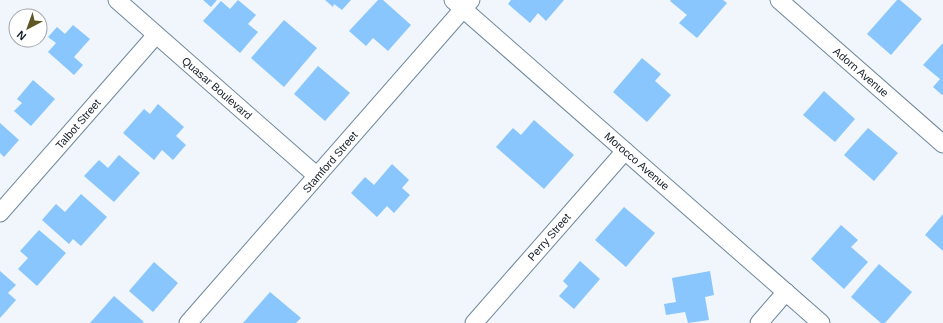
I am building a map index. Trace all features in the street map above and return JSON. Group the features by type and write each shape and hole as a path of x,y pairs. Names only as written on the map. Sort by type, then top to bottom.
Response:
{"street":[{"name":"Quasar Boulevard","path":"117,0 317,176"},
{"name":"Adorn Avenue","path":"778,0 943,144"},
{"name":"Morocco Avenue","path":"462,3 625,151 821,323"},
{"name":"Stamford Street","path":"188,323 317,176 462,3"},
{"name":"Talbot Street","path":"0,213 156,35"},
{"name":"Perry Street","path":"474,323 625,151"},
{"path":"759,323 786,292"}],"building":[{"path":"203,0 217,0 211,7"},
{"path":"238,0 256,15 248,24 258,32 240,53 203,21 221,1 230,9"},
{"path":"325,0 351,0 342,10 334,4 333,7"},
{"path":"378,0 383,0 411,25 388,51 373,38 366,46 349,31"},
{"path":"511,0 564,0 546,21 538,13 530,23 508,4"},
{"path":"723,0 727,3 697,38 679,23 687,15 670,1"},
{"path":"897,0 900,0 922,19 891,55 867,34"},
{"path":"284,20 317,48 284,87 251,58"},
{"path":"73,25 90,39 74,57 83,65 74,75 48,52 56,43 48,37 57,27 65,34"},
{"path":"943,43 942,95 933,87 940,79 923,65"},
{"path":"642,58 661,74 655,81 671,95 647,122 613,92"},
{"path":"318,66 350,93 325,121 294,94"},
{"path":"33,80 55,99 31,126 14,111 22,103 17,99"},
{"path":"824,91 855,119 835,142 803,115"},
{"path":"158,104 184,127 176,136 186,145 173,160 162,150 154,160 123,133 144,109 150,114"},
{"path":"534,120 574,155 544,189 496,147 513,128 521,135"},
{"path":"0,123 19,140 4,157 0,153"},
{"path":"868,128 898,153 874,181 844,155"},
{"path":"119,155 140,173 114,202 84,176 99,160 108,168"},
{"path":"392,164 409,180 402,188 410,195 394,213 387,206 377,217 351,193 365,177 374,185"},
{"path":"81,194 107,217 81,246 73,239 69,244 42,220 56,204 65,212"},
{"path":"624,207 655,233 626,267 595,240"},
{"path":"943,214 943,251 925,235"},
{"path":"841,225 858,240 851,247 868,262 844,289 811,259"},
{"path":"39,230 66,253 37,286 18,269 28,258 20,251"},
{"path":"580,261 600,279 574,309 559,296 568,286 563,281"},
{"path":"154,262 178,283 153,312 129,291"},
{"path":"879,264 912,292 885,323 881,323 851,297"},
{"path":"0,271 16,285 8,293 16,300 0,318"},
{"path":"710,271 714,295 705,297 709,320 688,323 685,312 666,315 664,304 676,302 672,278"},
{"path":"270,292 301,318 296,323 243,323"},
{"path":"114,296 144,322 90,323"}]}
